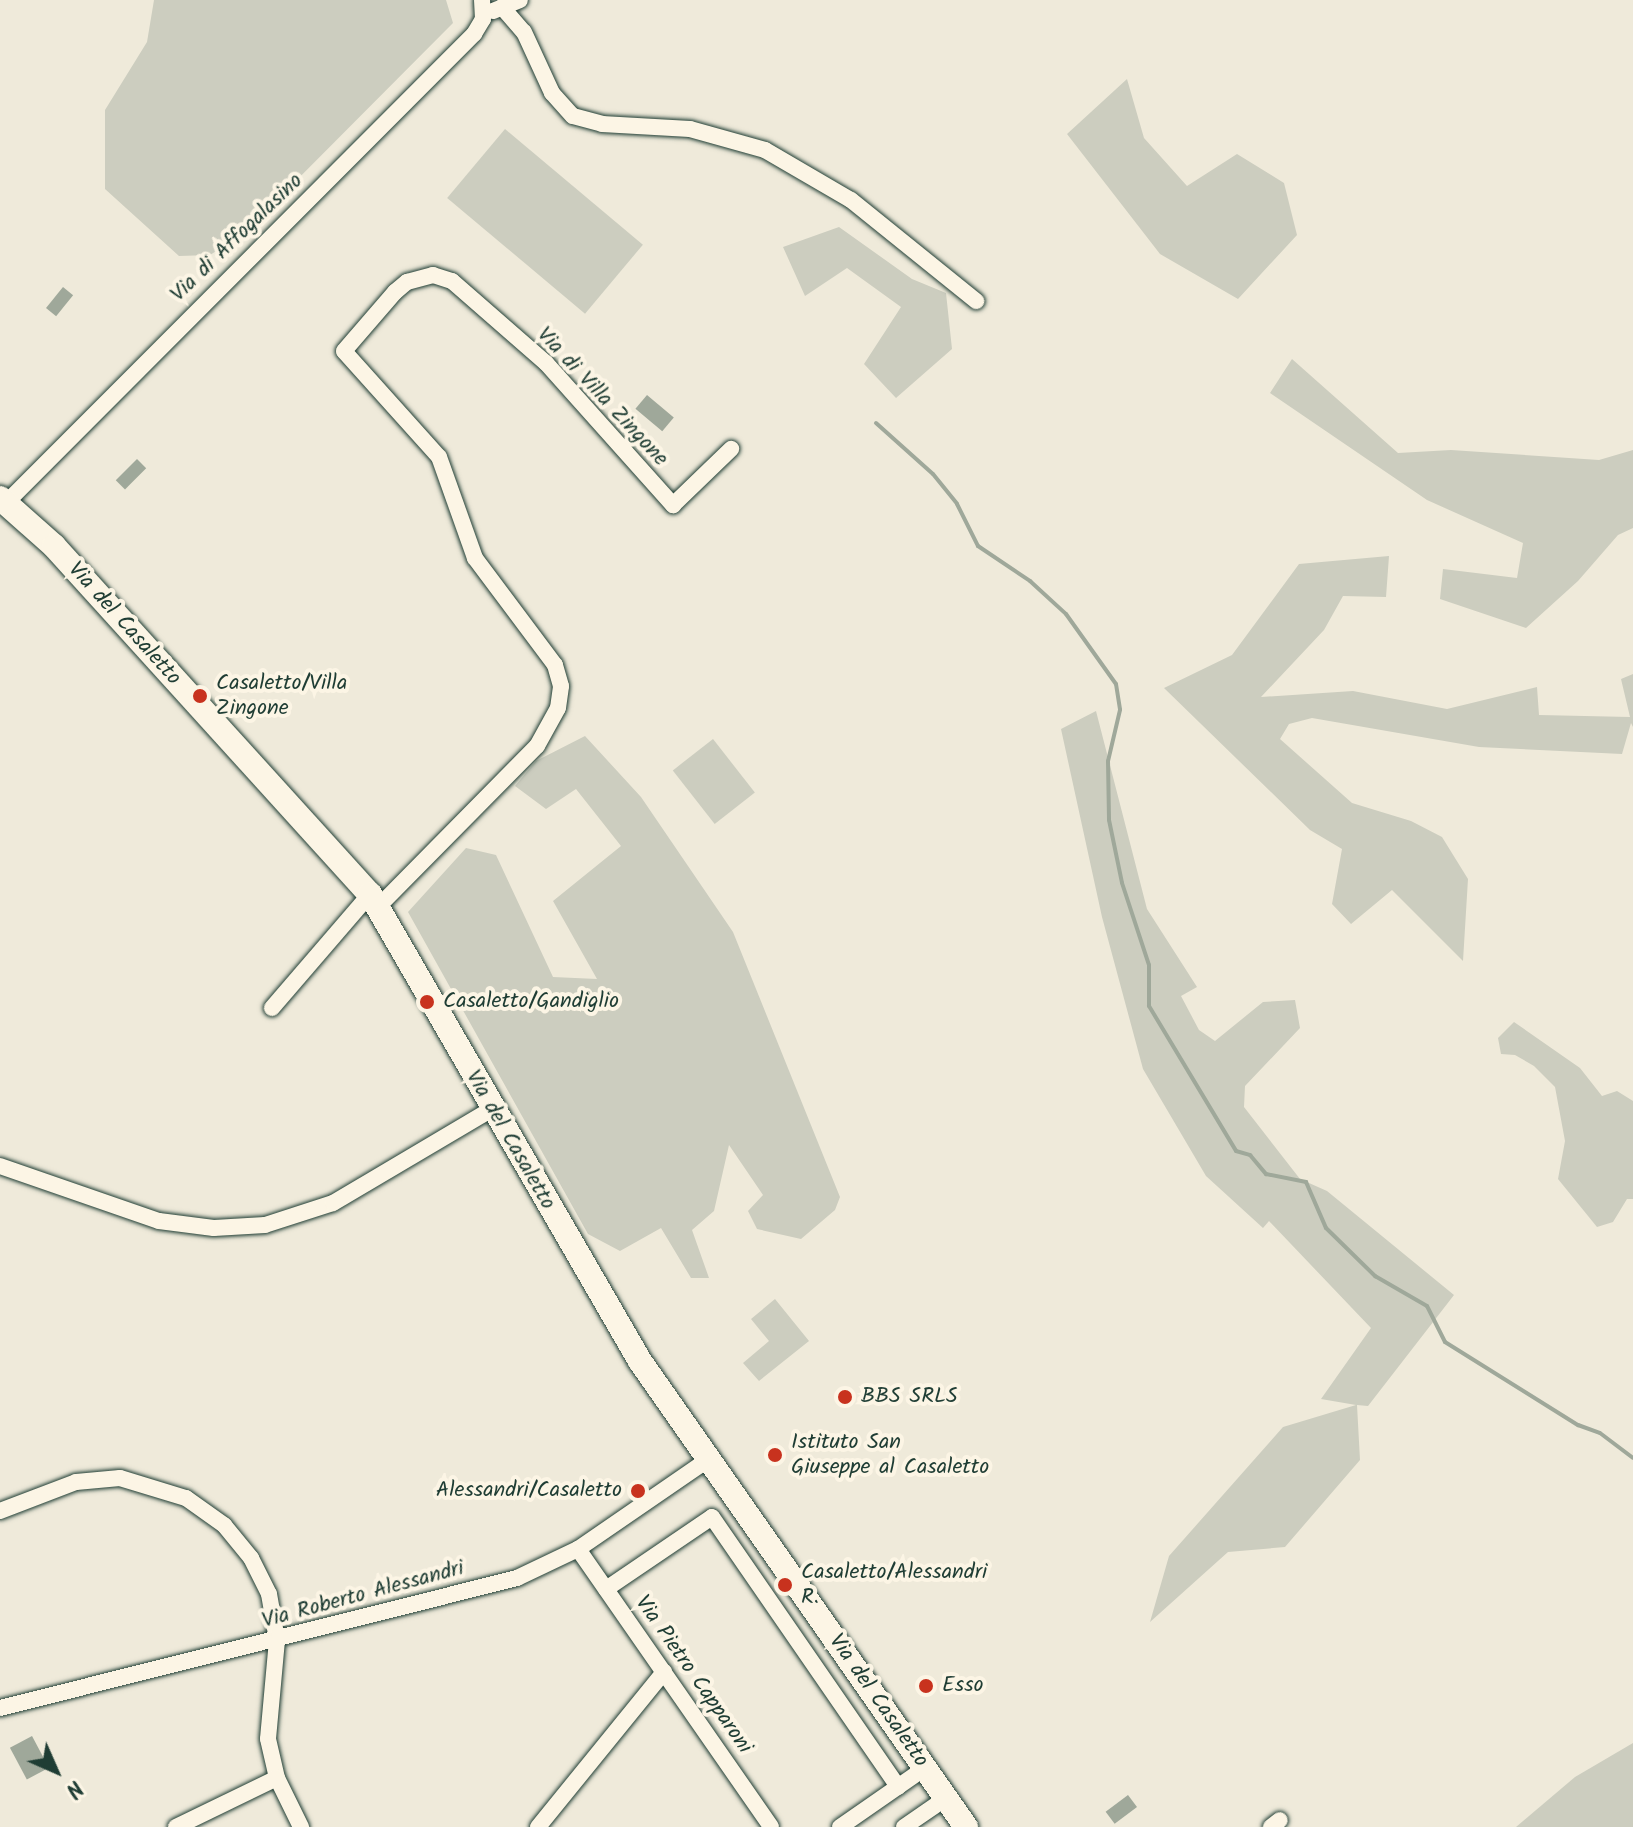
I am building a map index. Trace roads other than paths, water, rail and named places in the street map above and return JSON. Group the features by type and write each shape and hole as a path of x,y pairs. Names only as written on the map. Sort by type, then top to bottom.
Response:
{"street":[{"path":"483,7 502,7 520,0"},
{"name":"Via di Affogalasino","path":"3,500 474,34 483,7"},
{"path":"502,7 524,32 552,93 573,116 602,124 690,129 765,150 851,200 976,301"},
{"name":"Via di Villa Zingone","path":"375,900 537,746 558,708 561,686 555,665 475,558 439,457 344,351 395,292 407,282 433,275 452,281 546,363 673,505 731,449"},
{"name":"Via del Casaletto","path":"3,500 54,546 375,900 492,1109 640,1361 966,1827"},
{"path":"272,1008 375,900"},
{"path":"0,1166 159,1221 254,1226 319,1210 492,1109"},
{"name":"Via Roberto Alessandri","path":"0,1708 517,1578 578,1549 709,1459"},
{"path":"0,1511 66,1485 105,1478 137,1481 186,1498 224,1525 251,1558 269,1594 277,1640 268,1728 277,1778 301,1827"},
{"path":"606,1589 712,1517 898,1787"},
{"name":"Via Pietro Capparoni","path":"578,1549 771,1827"},
{"path":"538,1827 664,1672"},
{"path":"840,1827 925,1768"},
{"path":"176,1827 277,1778"},
{"path":"904,1827 946,1798"}],"waterway":[{"path":"876,423 933,474 957,504 978,546 1030,581 1066,614 1116,684 1120,710 1108,761 1109,820 1122,883 1149,965 1149,1006 1236,1151 1250,1155 1266,1174 1306,1182 1326,1228 1375,1276 1427,1306 1445,1342 1578,1425 1600,1433 1633,1458"}],"place":[{"name":"Casaletto/Villa Zingone","path":"200,696"},
{"name":"Casaletto/Gandiglio","path":"427,1002"},
{"name":"BBS SRLS","path":"845,1397"},
{"name":"Istituto San Giuseppe al Casaletto","path":"775,1455"},
{"name":"Alessandri/Casaletto","path":"638,1491"},
{"name":"Casaletto/Alessandri R.","path":"785,1585"},
{"name":"Esso","path":"926,1686"}]}
